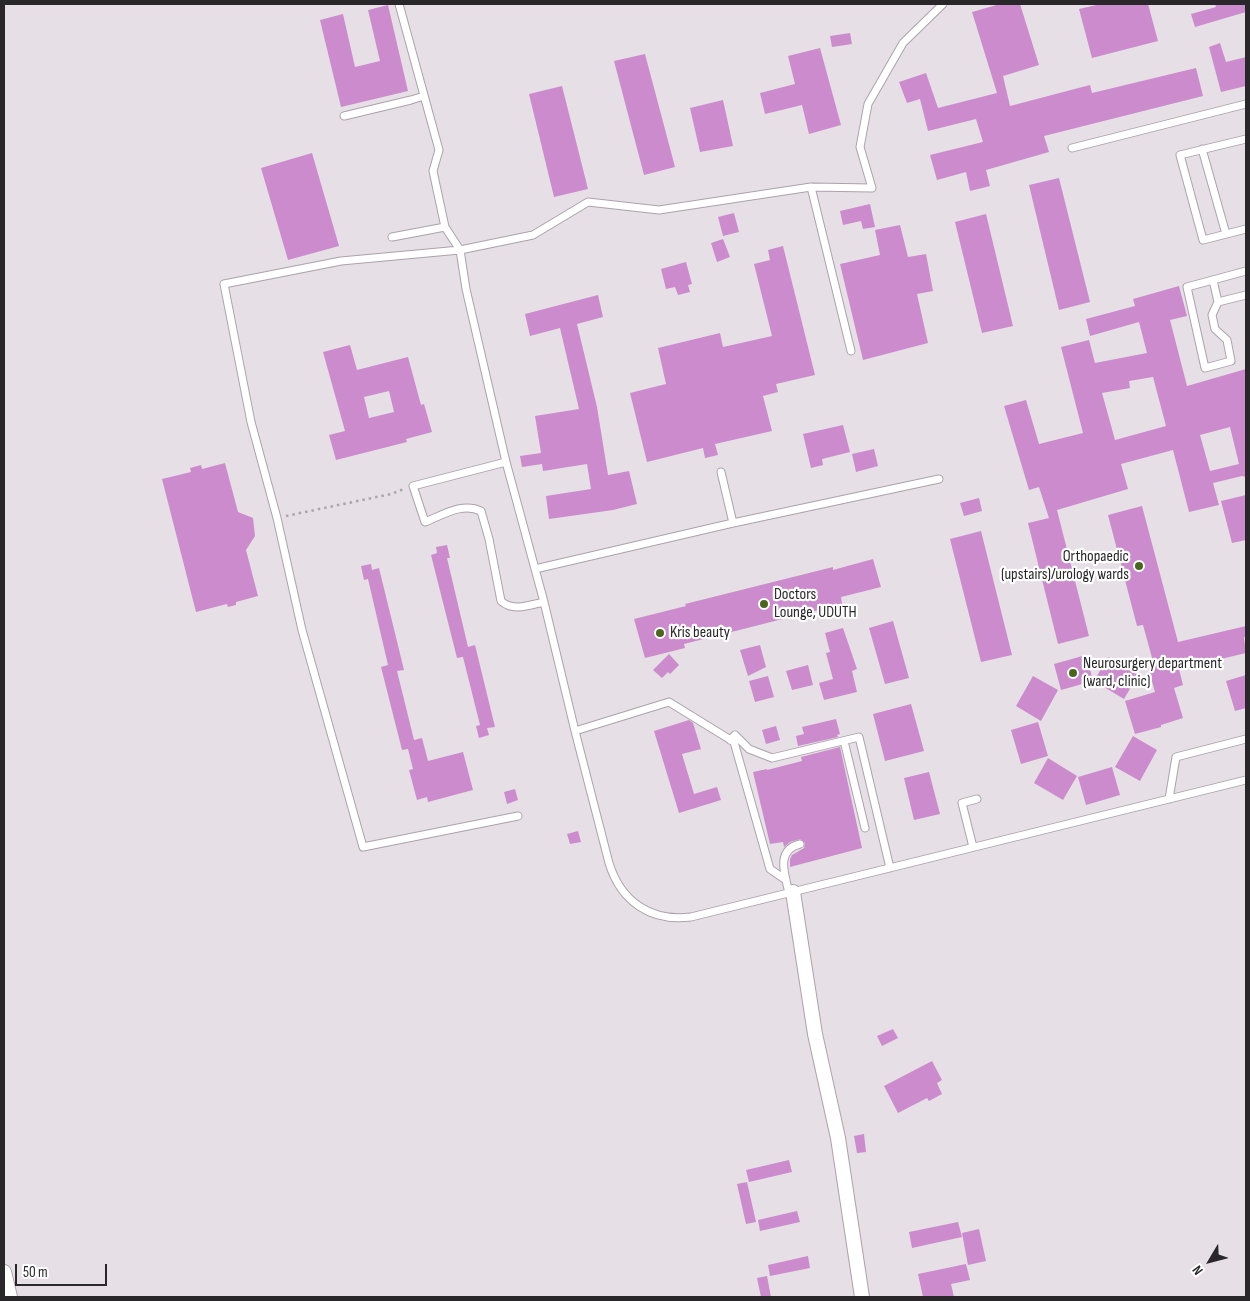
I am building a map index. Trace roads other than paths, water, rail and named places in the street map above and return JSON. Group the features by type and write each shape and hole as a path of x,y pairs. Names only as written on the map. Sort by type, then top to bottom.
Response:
{"street":[{"path":"789,888 815,1034 838,1138 862,1297"},
{"path":"4,1272 10,1297"}],"lane":[{"path":"399,4 439,150 433,171 445,227 460,250 466,289 506,462 544,602 612,873 622,890 636,904 653,914 672,918 691,917 789,888 890,868 1246,780"},
{"path":"518,816 363,847 302,630 277,518 251,422 224,284 341,261 460,250 533,235 588,202 658,210 811,187 872,188 860,146 868,104 903,43 944,4"},
{"path":"344,116 424,96"},
{"path":"1072,148 1246,104"},
{"path":"1246,139 1180,155 1203,240 1246,229"},
{"path":"1202,149 1226,234"},
{"path":"811,187 851,351"},
{"path":"392,237 445,227"},
{"path":"1213,280 1218,302 1212,315 1215,329 1227,340 1231,361 1205,368 1187,287 1246,271"},
{"path":"1218,302 1246,295"},
{"path":"506,462 413,486 424,522 462,507 475,508 481,511 490,539 501,602 516,608 544,602"},
{"path":"722,472 733,523"},
{"path":"535,569 939,478"},
{"path":"575,731 669,702 734,742 770,869 789,888"},
{"path":"730,740 735,735 749,749 772,758 859,737 890,868"},
{"path":"1169,799 1176,757 1246,739"},
{"path":"844,741 865,828"},
{"path":"973,847 962,802 977,799"},
{"path":"789,888 784,858 789,849 800,844"}],"place":[{"name":"Orthopaedic (upstairs)/urology wards","path":"1139,566"},
{"name":"Doctors Lounge, UDUTH","path":"764,604"},
{"name":"Kris beauty","path":"660,633"},
{"name":"Neurosurgery department (ward, clinic)","path":"1073,673"}]}
